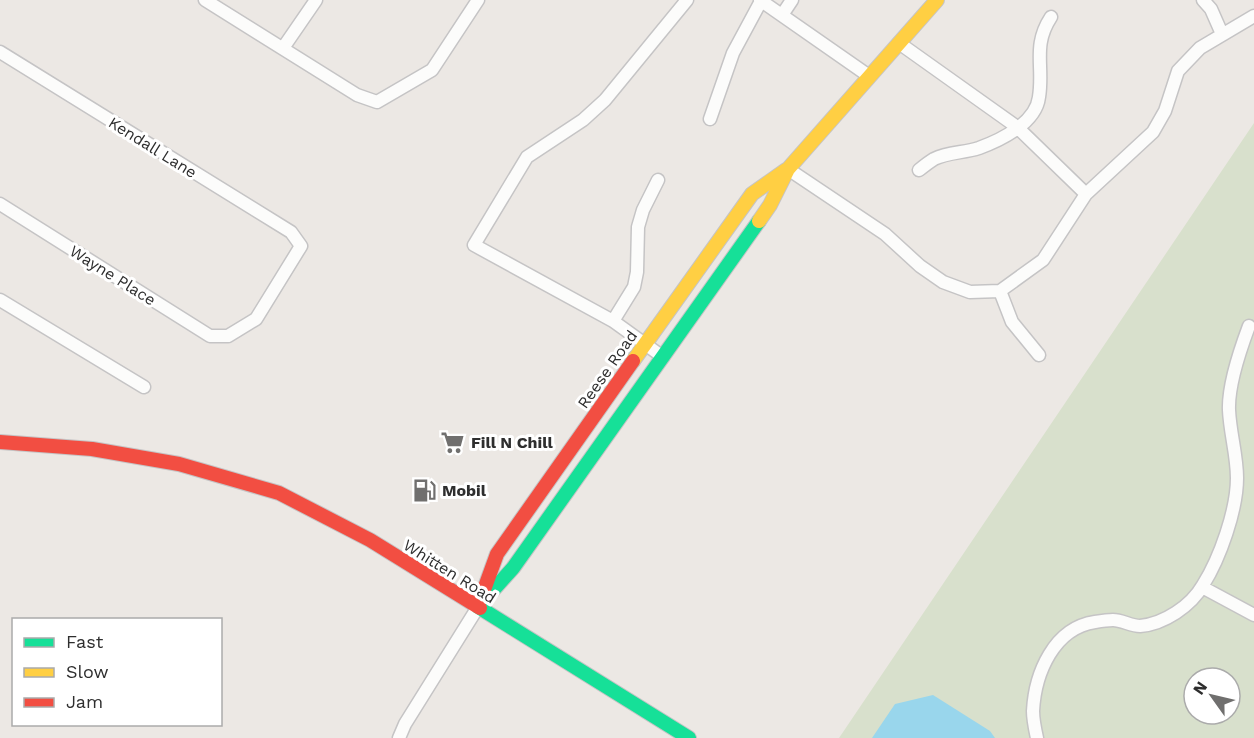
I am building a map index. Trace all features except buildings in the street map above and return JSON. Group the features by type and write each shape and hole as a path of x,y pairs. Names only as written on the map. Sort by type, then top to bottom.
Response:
{"main road":[{"name":"Reese Road","path":"478,607 496,554 752,194 788,169 937,0"},
{"name":"Reese Road","path":"478,607 513,568 663,357 770,205 788,169"},
{"name":"Whitten Road","path":"0,442 92,449 178,464 279,493 365,538 689,738"}],"street":[{"path":"205,0 357,95 377,102 432,70 478,0"},
{"path":"284,48 316,0"},
{"path":"663,357 613,321 474,245 527,158 583,120 605,100 687,0"},
{"path":"710,119 733,53 761,0 869,76"},
{"path":"782,15 792,0"},
{"path":"1203,0 1211,9 1222,34"},
{"path":"788,169 885,234 920,266 943,282 970,292 1000,291 1043,260 1086,194 1153,132 1165,111 1178,71 1200,48 1254,16"},
{"path":"919,170 942,156 977,149 998,140 1035,112 1039,97 1040,38 1051,17"},
{"path":"899,43 1017,127 1086,194"},
{"name":"Kendall Lane","path":"0,51 291,232 301,246 256,319 228,336"},
{"path":"613,321 634,287 637,272 638,227 643,210 658,180"},
{"name":"Wayne Place","path":"0,204 210,336 228,336"},
{"path":"1000,291 1012,322 1040,355"},
{"path":"0,300 144,387"},
{"path":"1036,738 1033,712 1039,678 1048,656 1059,640 1075,627 1093,622 1114,620 1139,626 1162,620 1183,608 1202,587 1228,525 1234,500 1237,478 1229,409 1234,374 1249,326"},
{"path":"1202,587 1254,615"},
{"name":"Reese Road","path":"399,738 405,724 478,607"}],"green space":[{"path":"1254,123 1254,738 839,738"}],"water":[{"path":"933,695 990,731 995,738 872,738 895,704"}],"traffic: fast":[{"path":"478,607 513,568 759,221"},
{"path":"480,608 689,738"}],"traffic: slow":[{"path":"759,221 770,205 788,169 937,0"},
{"path":"633,361 752,194 786,170"}],"traffic: jam":[{"path":"481,598 497,554 633,361"},
{"path":"0,442 92,449 179,464 279,493 370,540 480,608"}],"place":[{"name":"Fill N Chill","path":"453,442"},
{"name":"Mobil","path":"424,490"}]}
